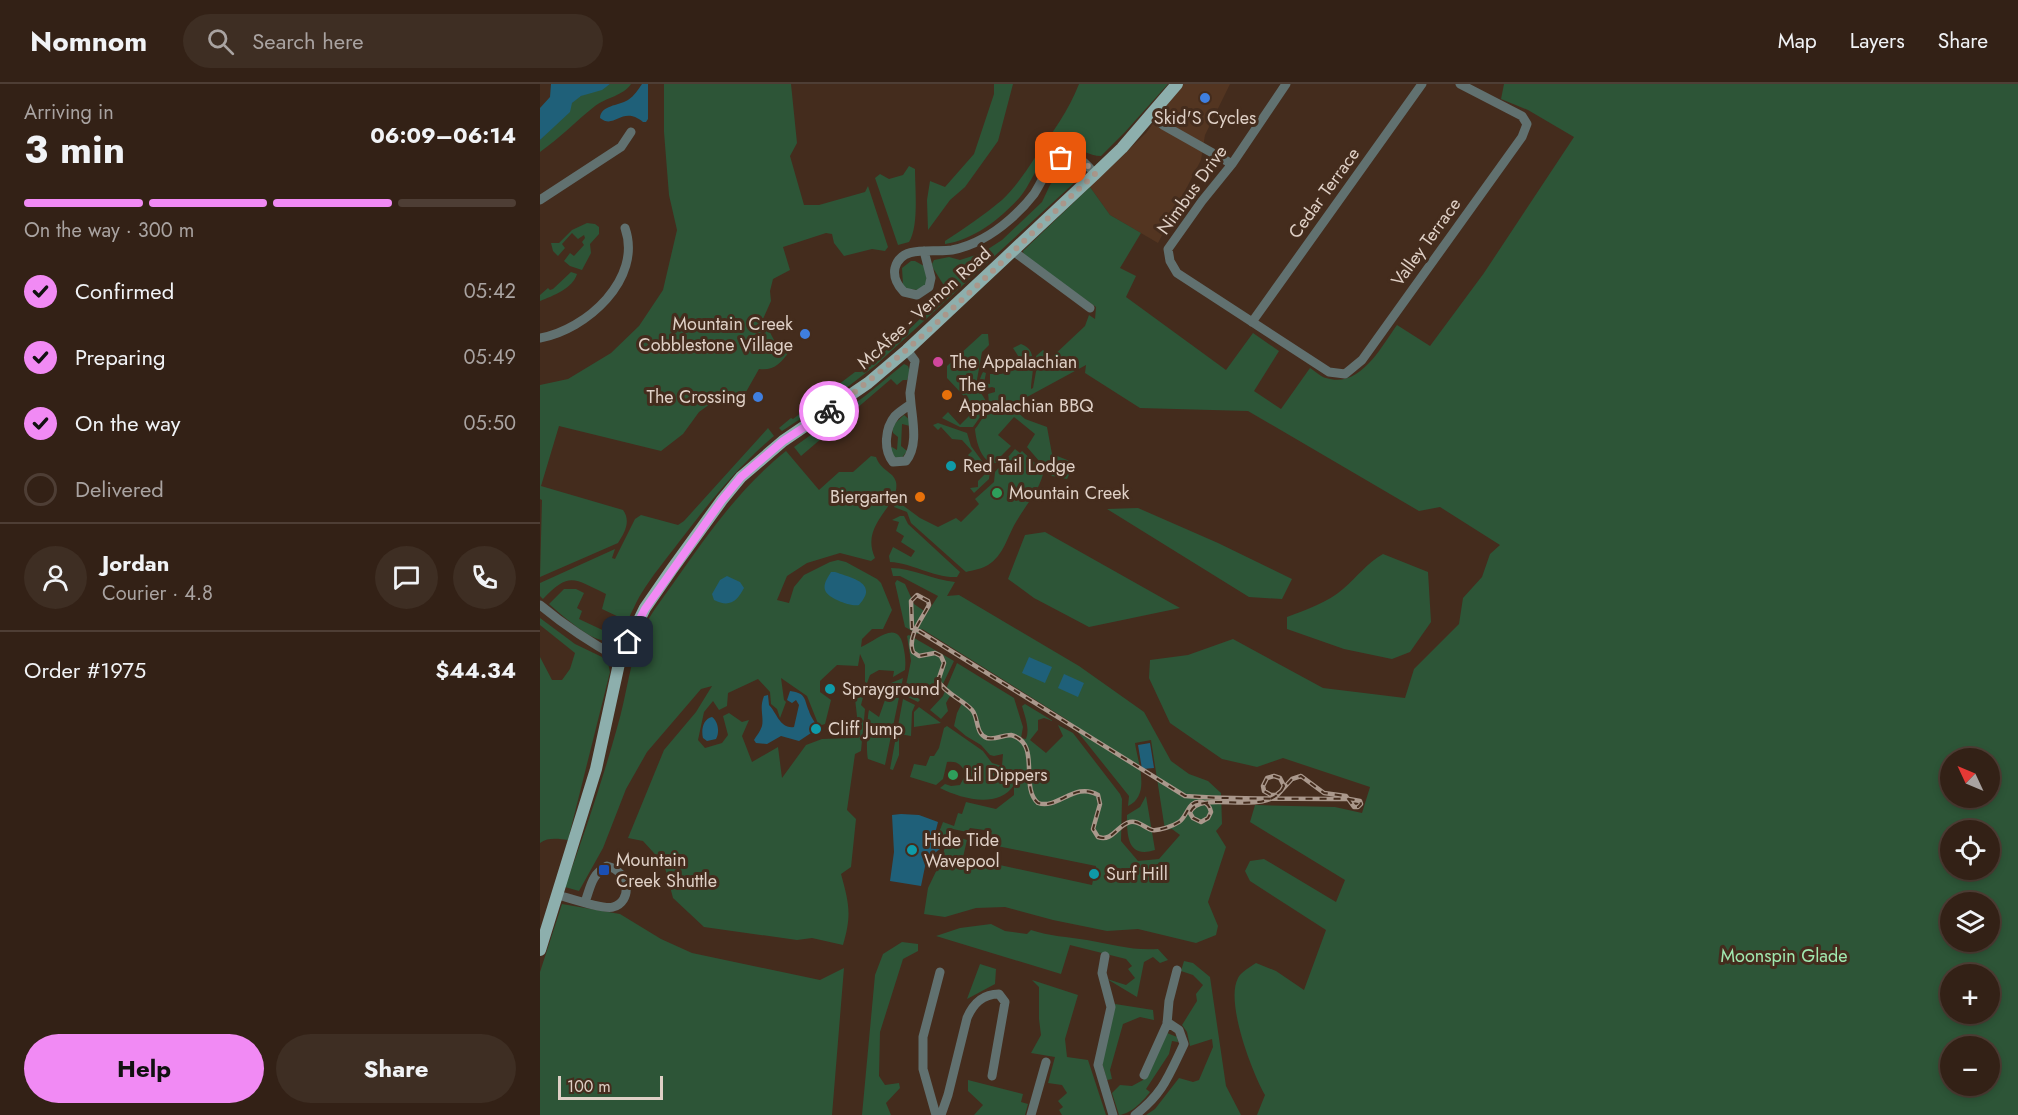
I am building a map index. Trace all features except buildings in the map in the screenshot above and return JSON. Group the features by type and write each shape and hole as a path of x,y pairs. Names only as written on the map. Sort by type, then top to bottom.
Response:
{"main road":[{"name":"McAfee - Vernon Road","path":"540,950 596,769 620,658 645,609 716,508 741,477 783,441 868,383 907,350 1095,174 1151,116 1177,84"}],"street":[{"name":"Nimbus Drive","path":"1286,84 1232,164 1168,249 1170,261 1177,273 1329,372 1345,374"},
{"name":"Cedar Terrace","path":"1252,322 1422,84"},
{"name":"Valley Terrace","path":"1345,374 1362,360 1522,137 1527,124 1522,116 1460,84"},
{"path":"1151,116 1232,164"},
{"path":"540,201 621,147 631,132"},
{"path":"924,251 931,278 929,287 917,294 904,292 895,278 897,262 903,255 924,251 948,251 985,238 998,229 1026,202 1053,164 1061,158 1071,156 1080,159 1095,174"},
{"path":"540,338 552,336 581,321 609,296 620,277 629,251 629,240 625,228"},
{"path":"1013,252 1090,308"},
{"path":"907,350 915,361 910,393 911,404 913,436 911,454 906,461 893,462 888,452 888,431 895,417 911,404"},
{"path":"540,605 575,633 620,658"},
{"path":"558,895 585,902 605,907 614,907 621,902 625,894 624,877 615,868 607,866 600,870 594,876 585,902"},
{"path":"1105,956 1102,973 1111,1008 1098,1065 1113,1115"},
{"path":"1144,1075 1167,1022 1169,1001 1177,970"},
{"path":"936,1115 923,1069 923,1037 940,972"},
{"path":"941,1115 971,1009 980,999 991,994 999,994 1005,1002 992,1076"},
{"path":"1135,1115 1148,1106 1164,1086 1184,1044 1179,1030 1167,1022"},
{"path":"1031,1115 1046,1062"}],"shaded area":[{"path":"1182,84 1230,84 1205,135 1201,160 1158,243 1110,215 1090,187 1146,133"}],"green space":[{"path":"610,84 631,84 624,91 595,106 540,152 540,140 573,101"},
{"path":"664,84 791,84 797,143 790,156 804,205 819,205 865,192 868,186 888,247 885,251 872,249 844,256 834,243 832,234 826,233 783,247 790,270 773,279 770,291 771,301 763,319 775,342 786,341 789,352 777,365 769,369 759,369 742,399 734,392 728,391 699,412 683,434 661,451 559,426 541,486 623,510 627,522 618,543 540,577 542,500 540,499 540,385 568,379 611,353 639,326 663,290 677,230 669,195 664,132"},
{"path":"994,84 1013,84 998,141 965,187 950,200 928,230 927,200 930,181 945,187 974,154 994,94"},
{"path":"1079,84 1168,84 1101,156 1066,147 1053,151 1042,162 1025,191 1004,213 977,233 945,244 945,241 988,211 1012,190 1060,121"},
{"name":"Moonspin Glade","path":"1504,84 2018,84 2018,1115 1257,1115 1265,1095 1247,1054 1237,1020 1235,989 1238,978 1256,963 1276,971 1304,990 1326,930 1250,881 1245,871 1250,861 1264,859 1336,902 1345,880 1250,822 1255,805 1335,807 1362,813 1370,787 1283,758 1257,767 1222,759 1170,723 1149,678 1150,660 1188,655 1233,639 1323,688 1405,698 1414,669 1459,624 1463,598 1482,577 1490,554 1500,545 1440,507 1419,511 1248,411 1140,408 1085,373 1086,365 1027,397 1014,409 1025,419 1047,427 1052,454 1075,463 1067,479 1052,476 1027,447 1035,434 1014,417 998,435 1011,446 997,463 992,463 981,452 975,429 987,408 988,394 995,392 995,388 983,389 980,379 983,372 986,373 984,383 990,384 990,374 1001,374 1023,368 1025,358 1020,359 1013,348 1021,344 1027,347 1033,357 1031,389 1033,388 1037,366 1036,356 1043,350 1051,358 1085,326 1089,315 1095,319 1096,307 1024,256 1023,251 1090,187 1110,215 1141,233 1120,268 1136,276 1126,297 1226,370 1253,333 1279,351 1254,391 1281,409 1310,368 1326,378 1338,380 1349,377 1368,364 1397,325 1430,346 1484,273 1574,137 1528,110 1501,99"},
{"path":"909,166 915,169 914,227 909,242 898,245 875,178 880,174 889,179 903,175"},
{"path":"1070,166 1076,169 1078,175 1073,184 876,365 841,392 782,431 779,428 855,372 861,372 948,292 933,268 934,260 949,257 960,260 982,253 1002,240 1042,202 1050,185 1063,168"},
{"path":"587,223 599,227 599,234 590,244 591,253 582,270 564,261 570,253 574,256 584,245 582,242 584,235 578,239 572,233 562,244 565,248 558,256 553,251 551,243 559,243 572,230"},
{"path":"911,261 924,266 928,283 918,290 907,289 903,285 902,268"},
{"path":"571,272 577,274 571,283 562,291 540,301 540,295 548,288 553,289"},
{"path":"982,334 988,334 989,345 982,352 976,385 986,401 973,427 960,427 942,418 948,412 960,425 976,409 947,378 947,366"},
{"path":"904,364 908,366 910,372 907,380 897,385 891,379 801,456 794,447 865,396"},
{"path":"904,415 909,419 910,426 902,424 901,446 907,451 901,459 894,457 890,448 897,450 898,437 893,433 892,426"},
{"path":"938,423 967,433 971,446 990,472 989,479 974,493 970,488 978,487 978,481 985,474 968,455 972,451 962,440 952,439 941,427 938,430 933,425"},
{"path":"768,428 774,436 735,473 701,514 650,581 618,635 607,641 593,637 576,627 549,604 564,589 576,589 584,593 577,608 582,611 579,619 613,635 621,618 602,609 606,594 573,580 560,584 543,599 540,596 540,583 615,549 612,558 615,559 635,519 641,515 678,525 684,521"},
{"path":"1015,449 1020,453 1022,451 1043,474 1002,551 986,566 966,572 911,523 907,512 894,507 897,501 920,518 938,527 956,518 961,522 979,504 975,499 994,482 995,472"},
{"path":"786,451 819,490 839,472 853,472 871,456 876,457 895,479 896,491 893,499 872,535 875,558 871,561 840,553 807,563 787,576 777,600 789,603 794,587 804,575 830,562 838,560 846,562 881,583 892,610 883,629 872,629 862,639 861,647 885,634 896,634 903,645 905,670 893,677 894,671 879,670 870,675 867,683 865,682 865,665 860,654 858,666 837,665 820,681 820,692 831,700 825,724 819,726 807,696 781,678 786,702 780,718 777,709 771,704 770,692 758,679 728,693 727,706 719,710 713,701 704,712 698,740 705,748 722,743 728,735 723,716 729,713 742,722 749,720 742,736 752,762 778,747 782,778 806,745 822,739 854,738 858,725 854,690 857,687 865,690 861,705 865,709 861,751 855,754 847,810 856,819 851,867 841,874 848,909 848,925 843,945 812,938 797,940 704,927 673,898 664,864 643,841 628,838 664,750 696,712 712,686 701,689 647,752 626,789 603,848 579,891 565,887 605,768 635,651 644,627 655,608 727,510 755,479"},
{"path":"1138,508 1292,579 1282,599 1249,597 1107,509"},
{"path":"904,516 908,524 960,572 957,577 948,577 890,562 889,556 893,547 911,557 915,551 901,542 904,536 896,531 899,522 892,520"},
{"path":"1045,532 1180,608 1089,627 1034,598 1008,579 1025,535"},
{"path":"1383,554 1428,572 1431,622 1410,652 1392,659 1344,649 1287,629 1287,617 1331,598"},
{"path":"891,568 955,582 947,596 959,595 1079,666 1144,712 1171,761 1189,774 1208,781 1221,793 1222,824 1216,831 1226,847 1208,902 1218,926 1216,935 1196,943 1138,929 1107,931 1005,907 976,908 945,917 924,914 928,888 942,859 947,838 938,835 943,822 954,826 958,813 962,814 966,802 996,809 1014,795 1014,785 999,797 979,800 959,796 940,788 945,784 960,785 966,774 961,766 954,762 947,762 943,779 936,785 910,777 914,764 926,766 930,756 934,756 939,748 944,728 947,726 983,751 992,763 1002,766 1003,754 990,755 981,745 954,726 962,703 950,696 946,703 948,711 941,719 930,710 943,696 957,663 1014,698 1023,727 1021,738 1026,739 1027,735 1027,722 1022,706 1025,704 1053,721 1044,718 1038,720 1038,730 1030,740 1046,753 1063,736 1058,725 1073,733 1120,794 1122,799 1121,841 1138,861 1159,859 1180,835 1172,829 1165,830 1151,740 1135,743 1141,787 1135,801 1128,806 1129,796 1069,721 922,629 918,634 905,627 895,583 897,580 905,584 914,604 927,613 938,596 900,576 893,576","holes":["970,828 992,831 988,838 975,836 973,841 1096,866 1092,885 963,857 967,840 951,835 953,829 967,832"]},
{"path":"540,618 575,644 602,657 608,663 610,672 568,840 550,839 540,843 540,657 552,680 562,680 570,669 575,653 540,625"},
{"path":"909,635 954,661 940,690 933,685 928,689 923,685 915,695 920,700 918,702 904,695 911,661 907,636"},
{"path":"903,678 885,765 868,759 869,710 879,717 891,683"},
{"path":"903,699 915,705 912,712 911,736 899,734 899,755 893,770 890,769"},
{"path":"919,707 941,723 914,727 914,712"},
{"path":"1146,796 1155,850 1146,852 1139,851 1130,843 1127,815 1140,807"},
{"path":"562,904 620,914 661,939 692,953 820,980 844,968 832,1115 540,1115 540,972"},
{"path":"991,924 1005,931 1027,934 1031,930 1131,948 1158,949 1168,960 1160,963 1153,957 1144,962 1137,997 1107,979 1126,985 1135,978 1128,969 1132,966 1126,959 1070,945 1061,974 936,936 960,928"},
{"path":"902,942 918,944 918,951 903,959 880,1032 879,1076 885,1085 899,1083 900,1088 886,1103 891,1115 862,1115 875,975 883,954"},
{"path":"1184,961 1193,963 1210,977 1226,1086 1241,1115 1146,1115 1155,1109 1179,1078 1193,1082 1199,1080 1213,1047 1212,1039 1190,1046 1187,1032 1182,1025 1197,1001 1196,994 1203,985 1193,975 1181,971"},
{"path":"980,964 996,969 995,984 967,999"},
{"path":"1032,980 1078,995 1065,1039 1067,1057 1088,1060 1106,1115 1062,1115 1059,1110 1063,1107 1058,1101 1067,1093 1062,1085 1048,1083 1055,1057 1031,1053 1041,1035 1039,987"},
{"path":"1115,1004 1153,1010 1154,1020 1140,1017 1123,1024 1110,1070 1112,1079 1107,1080 1102,1063"},
{"path":"1167,1033 1177,1037 1178,1042 1172,1041 1169,1054 1146,1089 1150,1092 1132,1110 1119,1115 1112,1093 1120,1085 1132,1086 1143,1080"},
{"path":"968,1080 1023,1094 1021,1102 1028,1104 1025,1115 974,1115 983,1105 968,1091"}],"water":[{"path":"551,84 610,84 602,90 581,96 572,103 570,112 540,140 540,108 550,97"},
{"path":"642,84 648,84 648,119 646,122 630,116 610,121 600,118 603,111 630,98"},
{"path":"831,572 855,579 865,586 864,598 859,605 840,601 827,593 825,585"},
{"path":"727,576 740,582 744,588 732,602 724,603 714,600 712,594 720,580"},
{"path":"1029,657 1052,667 1045,683 1022,673"},
{"path":"1064,674 1084,683 1078,697 1058,688"},
{"path":"790,691 799,693 804,698 816,725 814,731 799,741 781,736 767,744 756,743 754,740 762,726 764,696 768,695 769,705 782,723 785,726 794,727 799,705 796,700 792,703 787,700"},
{"path":"712,717 717,724 718,733 716,739 707,741 703,738 703,728 705,722"},
{"path":"1150,743 1154,768 1142,769 1138,745"},
{"name":"Hide Tide Wavepool","path":"892,815 919,815 938,822 931,849 936,846 940,849 936,852 936,857 929,857 928,852 921,886 890,881 894,852"}],"railway":[{"path":"912,628 911,601 917,595 928,601 929,605 914,634 913,652 919,656 935,653 941,656 944,663 938,681 972,710 983,736 993,738 1011,735 1026,747 1030,787 1038,803 1053,803 1082,791 1098,795 1100,804 1093,829 1098,837 1108,837 1130,822 1139,823 1152,830 1170,827 1179,822 1191,805 1197,802 1206,803 1211,812 1208,818 1201,822 1193,818 1190,813 1196,806 1206,803 1264,801 1276,796 1284,786 1280,778 1274,776 1267,778 1263,786 1264,791 1271,795 1276,795 1281,791 1292,779 1301,776 1324,793 1346,796 1354,807 1361,804 1360,801 1349,799 1328,799 1308,799 1287,799 1267,799 1185,796 919,631"}],"way so far":[{"path":"829,411 868,383 907,350 1095,174 1076,157 1061,158"}],"place":[{"name":"Skid'S Cycles","path":"1205,98"},
{"name":"Mountain Creek Cobblestone Village","path":"805,334"},
{"name":"The Appalachian","path":"938,362"},
{"name":"The Appalachian BBQ","path":"947,395"},
{"name":"The Crossing","path":"758,397"},
{"name":"Red Tail Lodge","path":"951,466"},
{"name":"Mountain Creek","path":"997,493"},
{"name":"Biergarten","path":"920,497"},
{"name":"Sprayground","path":"830,689"},
{"name":"Cliff Jump","path":"816,729"},
{"name":"Lil Dippers","path":"953,775"},
{"name":"Hide Tide Wavepool","path":"912,850"},
{"name":"Mountain Creek Shuttle","path":"604,870"},
{"name":"Surf Hill","path":"1094,874"}],"route":[{"path":"628,642 645,609 672,569 741,477 783,441 829,411"}]}
